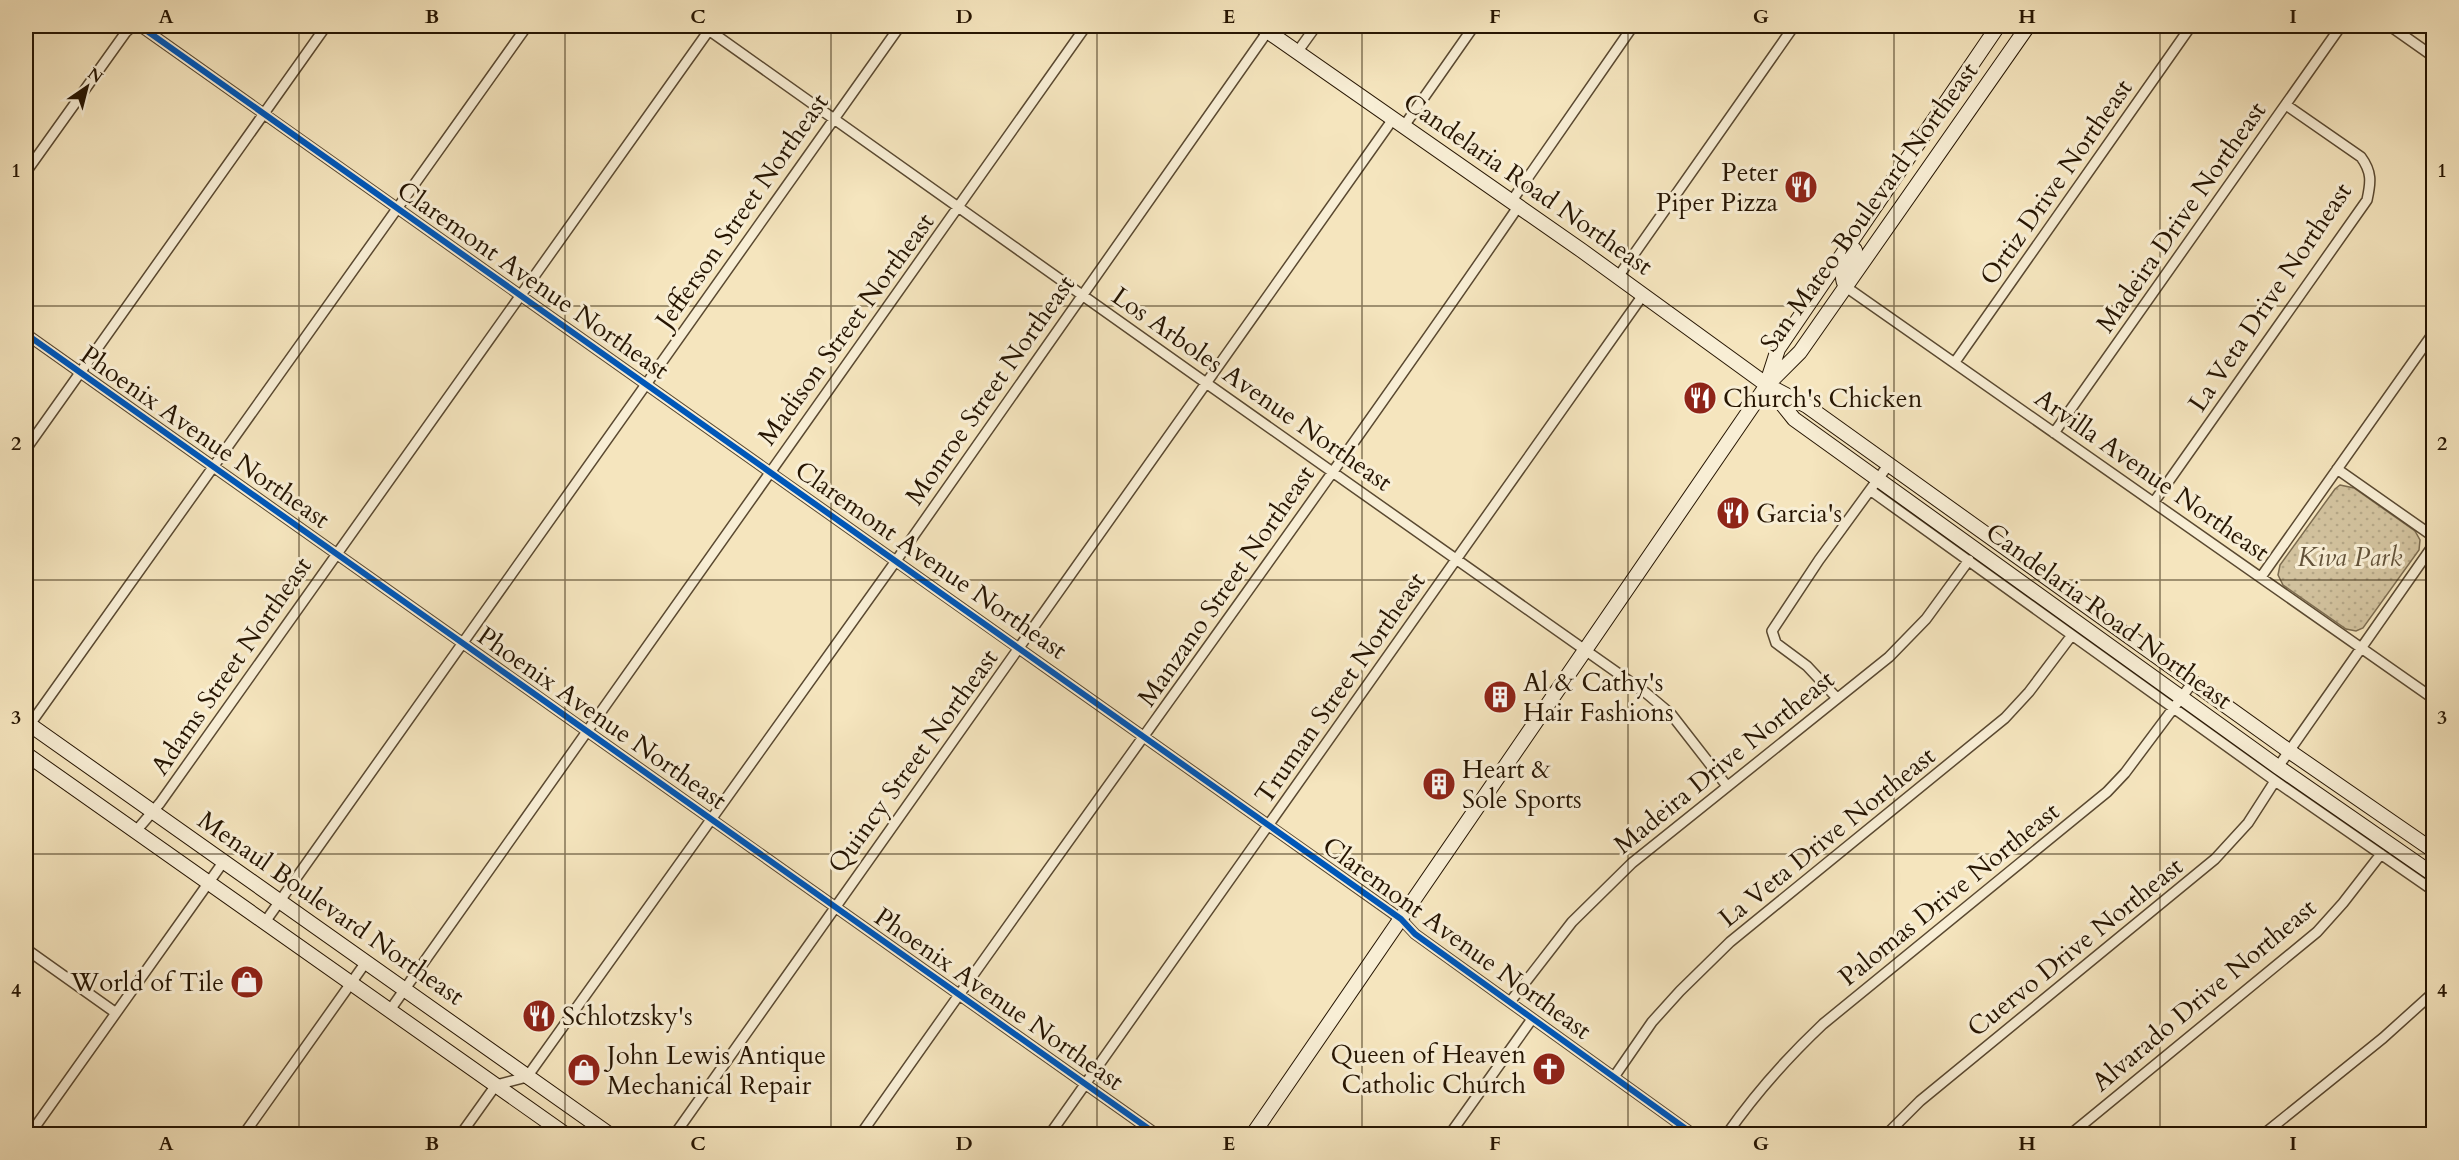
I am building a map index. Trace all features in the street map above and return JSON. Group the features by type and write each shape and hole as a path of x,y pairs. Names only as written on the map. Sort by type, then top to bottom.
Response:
{"main road":[{"name":"San Mateo Boulevard Northeast","path":"1767,385 1778,350 1998,26"},
{"name":"San Mateo Boulevard Northeast","path":"1253,1134 1767,385 1800,352 2028,26"},
{"name":"Candelaria Road Northeast","path":"1264,28 1618,277 1767,385 1807,406 2289,751 2433,851"},
{"path":"1846,287 1842,279 1845,266 1881,213 1895,175"},
{"name":"Candelaria Road Northeast","path":"1767,385 1794,419 1874,485 2276,774 2433,875"},
{"name":"Menaul Boulevard Northeast","path":"27,726 224,861 609,1134"},
{"name":"Menaul Boulevard Northeast","path":"26,754 565,1134"}],"street":[{"path":"26,172 126,32 133,26"},
{"name":"Claremont Avenue Northeast","path":"140,26 1145,736 1401,919 1415,934 1693,1134"},
{"path":"26,449 326,26"},
{"path":"27,726 526,26"},
{"name":"Jefferson Street Northeast","path":"265,922 461,642 900,26"},
{"name":"Madison Street Northeast","path":"390,1010 1086,26"},
{"path":"1298,51 1316,26"},
{"name":"Quincy Street Northeast","path":"675,1134 1207,384 1399,122 1474,26"},
{"name":"Manzano Street Northeast","path":"861,1134 1333,472 1634,26"},
{"path":"1618,277 1794,26"},
{"name":"Ortiz Drive Northeast","path":"1955,362 2191,26"},
{"name":"Madeira Drive Northeast","path":"2054,433 2341,26"},
{"path":"2390,26 2433,57"},
{"name":"Los Arboles Avenue Northeast","path":"708,27 1207,384 1659,702 1727,786"},
{"name":"Adams Street Northeast","path":"136,831 154,812 335,554 521,296 708,27"},
{"name":"Monroe Street Northeast","path":"527,1077 896,561 1082,295 1264,28"},
{"name":"La Veta Drive Northeast","path":"2154,502 2367,200 2371,181 2369,167 2361,157 2286,105"},
{"name":"Arvilla Avenue Northeast","path":"1846,287 2433,699"},
{"name":"Truman Street Northeast","path":"1050,1134 1643,295"},
{"path":"2261,577 2433,332"},
{"name":"Phoenix Avenue Northeast","path":"26,334 1156,1134"},
{"path":"1836,697 1807,666 1776,643 1772,631 1889,464"},
{"path":"2337,469 2433,537"},
{"path":"1874,485 1969,560 2072,635 2178,703"},
{"name":"Cuervo Drive Northeast","path":"1887,1134 1920,1101 2215,859 2248,823 2289,751 2433,544"},
{"name":"Madeira Drive Northeast","path":"1510,1002 1572,921 1600,893 1632,863 1836,697 1889,657 1916,631 1969,560"},
{"name":"La Veta Drive Northeast","path":"1614,1077 1652,1022 1709,961 2005,718 2029,692 2072,635"},
{"name":"Palomas Drive Northeast","path":"1727,1134 1745,1108 1782,1064 1823,1024 2107,792 2125,773 2193,682"},
{"path":"2276,774 2380,854 2433,891"},
{"name":"Alvarado Drive Northeast","path":"2071,1134 2310,938 2331,918 2380,854"},
{"path":"30,1134 224,861"},
{"path":"26,949 116,1013"},
{"path":"244,1134 366,962"},
{"path":"2264,1134 2383,1038 2433,992"},
{"path":"1450,1134 1532,1019"},
{"path":"461,1134 496,1085 527,1077"}],"green space":[{"name":"Kiva Park","path":"2340,485 2354,488 2415,531 2420,540 2419,550 2363,628 2356,631 2346,629 2283,585 2278,575 2280,565"}],"cycle path":[{"path":"140,26 1401,919 1415,934 1693,1134"},
{"path":"26,334 1156,1134"}],"place":[{"name":"Peter Piper Pizza","path":"1801,187"},
{"name":"Church's Chicken","path":"1700,398"},
{"name":"Garcia's","path":"1733,513"},
{"name":"Al & Cathy's Hair Fashions","path":"1500,697"},
{"name":"Heart & Sole Sports","path":"1439,784"},
{"name":"World of Tile","path":"247,982"},
{"name":"Schlotzsky's","path":"539,1016"},
{"name":"Queen of Heaven Catholic Church","path":"1549,1069"},
{"name":"John Lewis Antique Mechanical Repair","path":"584,1070"}]}
